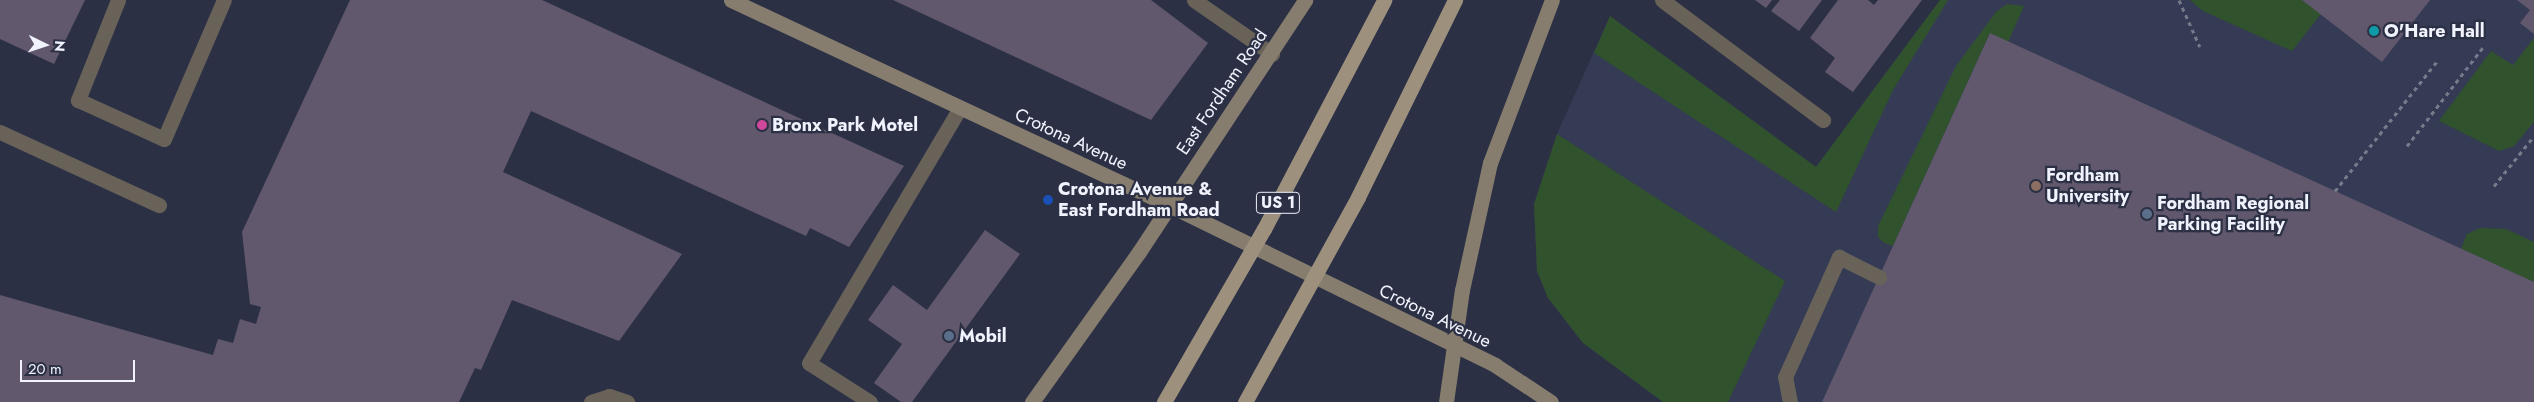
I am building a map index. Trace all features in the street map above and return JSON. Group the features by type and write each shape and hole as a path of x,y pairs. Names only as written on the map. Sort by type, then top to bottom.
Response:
{"main road":[{"name":"US 1","path":"1164,402 1287,187 1384,0"},
{"path":"1245,402 1358,197 1455,0"}],"street":[{"path":"118,0 78,100 164,139 224,0"},
{"name":"Crotona Avenue","path":"730,0 1169,205 1495,365 1551,402"},
{"path":"1194,0 1272,54"},
{"name":"East Fordham Road","path":"1032,402 1272,54 1305,0"},
{"path":"1446,402 1462,290 1490,163 1524,67 1552,0"},
{"path":"1662,0 1822,120"},
{"path":"870,402 808,362 960,108"},
{"path":"0,132 159,205"},
{"path":"1790,402 1785,377 1839,257 1879,278"},
{"path":"591,402 609,396 627,402"}],"path":[{"path":"2179,0 2200,47"},
{"path":"2408,146 2484,46"},
{"path":"2335,191 2438,60"},
{"path":"2494,186 2534,136"}],"shaded area":[{"name":"Fordham University","path":"1940,0 2534,0 2534,402 1663,402 1583,343 1548,298 1537,271 1534,204 1557,134 1610,16 1816,167"}],"green space":[{"path":"1940,0 1948,0 1893,90 1836,212 1594,53 1610,16 1816,167"},
{"path":"2190,0 2302,0 2321,14 2292,51 2203,11"},
{"path":"2007,4 2024,6 2008,42 1990,33 1893,246 1884,243 1878,237 1878,226 1956,66 1996,12"},
{"path":"2534,38 2534,122 2514,146 2499,151 2439,121 2491,51 2513,65"},
{"path":"1557,134 1785,281 1728,402 1663,402 1583,343 1548,298 1537,271 1534,204"},
{"path":"2480,228 2506,229 2534,242 2534,282 2461,249 2467,234"}],"building":[{"path":"0,0 85,0 54,64 0,39"},
{"path":"350,0 542,0 904,166 849,247 810,228 806,236 531,111 503,172 682,254 619,341 512,300 481,370 475,368 459,402 0,402 0,295 213,355 218,339 233,343 240,319 256,324 261,307 250,304 242,232"},
{"path":"893,0 1151,0 1208,43 1151,120"},
{"path":"1755,0 1772,0 1766,8"},
{"path":"1780,0 1822,0 1799,31 1771,11"},
{"path":"1838,0 1868,0 1874,5 1878,0 1922,0 1853,92 1825,72 1835,58 1810,38"},
{"name":"O'Hare Hall","path":"2302,0 2430,0 2382,62"},
{"name":"O'Hare Hall","path":"2517,0 2534,0 2534,34 2520,23 2530,10"},
{"name":"Fordham Regional Parking Facility","path":"1990,33 2534,282 2534,402 1822,402"},
{"path":"985,230 1020,254 912,402 901,402 874,383 902,344 868,320 893,285 927,310"}],"place":[{"name":"O'Hare Hall","path":"2374,31"},
{"name":"Bronx Park Motel","path":"762,125"},
{"name":"Fordham University","path":"2036,186"},
{"name":"Crotona Avenue & East Fordham Road","path":"1048,200"},
{"name":"Fordham Regional Parking Facility","path":"2147,214"},
{"name":"Mobil","path":"949,336"}]}
